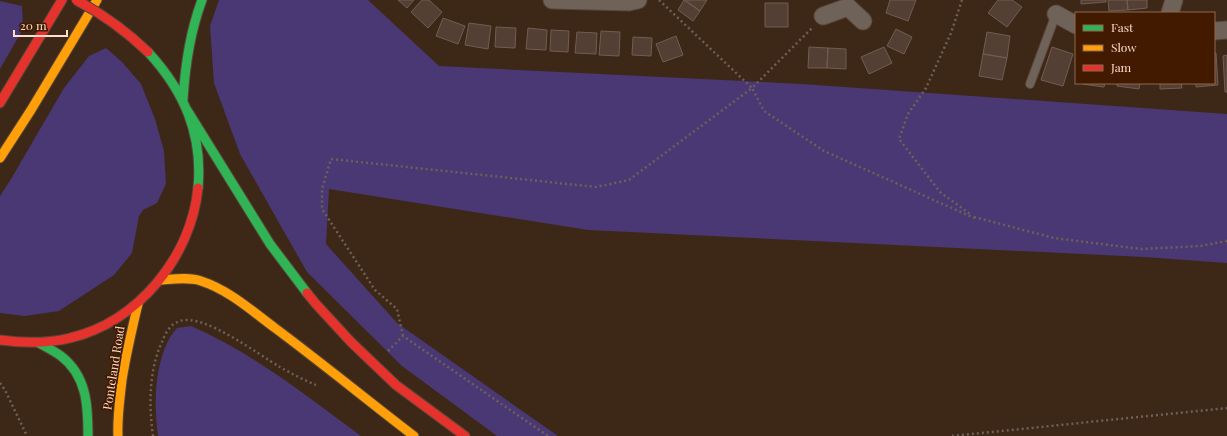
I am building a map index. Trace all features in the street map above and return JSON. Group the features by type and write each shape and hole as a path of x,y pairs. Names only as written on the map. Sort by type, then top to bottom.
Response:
{"main road":[{"path":"0,103 62,0"},
{"path":"0,340 18,343 39,343 66,339 91,331 116,319 138,304 162,280 181,249 194,216 199,180 197,144 183,100 162,66 130,35 111,20 76,0"},
{"path":"0,158 31,110 97,0"},
{"path":"183,100 185,69 191,38 202,0"},
{"path":"187,110 270,244 316,304 351,342 396,385 465,436"},
{"path":"162,280 182,278 200,281 228,294 292,339 379,410 414,436"},
{"name":"Ponteland Road","path":"118,436 117,425 120,398 130,333 138,304"},
{"path":"6,350 18,343"},
{"name":"Ponteland Road","path":"39,343 60,356 78,374 86,392 88,436"}],"street":[{"path":"552,0 629,2 638,0"},
{"path":"1170,12 1174,0"},
{"path":"823,16 850,4 863,21"},
{"path":"1056,14 1075,24"},
{"path":"1215,31 1227,30"}],"lane":[{"path":"1030,84 1056,14"}],"path":[{"path":"659,0 752,88 764,111 824,151 974,218 1054,238 1141,249 1200,246 1227,241"},
{"path":"962,0 951,33 926,88 908,114 899,139 940,192 974,218"},
{"path":"548,436 403,336 397,309 375,290 322,209 322,188 331,159 596,188 629,180 752,88 804,37"},
{"path":"153,436 151,423 151,388 155,360 164,337 170,327 180,321 192,320 208,325 230,336 281,368 322,389"},
{"path":"385,354 403,336"},
{"path":"0,383 5,390 27,436"},
{"path":"952,436 1227,408"}],"shaded area":[{"path":"219,0 368,0 439,66 802,84 1227,114 1227,263 1144,257 588,230 329,189 326,244 397,323 558,436 497,436 402,366 307,272 240,154 214,83 210,26"},
{"path":"0,1 22,6 23,29 0,69"},
{"path":"106,48 122,62 141,84 155,119 164,151 166,184 157,203 143,210 139,216 132,253 114,275 59,311 25,316 0,313 0,196 64,88 89,56"},
{"path":"191,326 258,362 361,436 158,436 156,388 163,352 169,339 177,328"}],"building":[{"path":"398,0 414,0 407,8"},
{"path":"422,0 429,0 442,12 428,28 411,12"},
{"path":"684,0 700,11 693,21 678,10"},
{"path":"685,0 707,0 700,11"},
{"path":"890,0 916,0 908,21 886,13"},
{"path":"998,0 1012,0 1022,7 1007,27 988,13"},
{"path":"1081,0 1106,0 1106,2 1081,4"},
{"path":"1108,0 1127,0 1128,10 1109,11"},
{"path":"1127,0 1147,0 1147,8 1128,10"},
{"path":"765,3 788,3 788,27 765,27"},
{"path":"443,18 465,26 458,44 436,36"},
{"path":"469,23 491,26 488,49 465,45"},
{"path":"496,27 516,28 515,48 495,47"},
{"path":"528,28 547,30 546,50 526,49"},
{"path":"896,29 912,37 904,54 887,46"},
{"path":"551,30 569,31 568,52 550,51"},
{"path":"601,31 620,32 619,56 599,55"},
{"path":"577,32 597,33 596,54 575,53"},
{"path":"987,32 1010,36 1007,58 983,54"},
{"path":"676,36 683,55 663,62 656,44"},
{"path":"633,37 652,38 651,56 632,55"},
{"path":"809,47 828,48 827,68 808,68"},
{"path":"884,47 892,63 869,74 861,57"},
{"path":"1052,47 1073,54 1063,86 1041,80"},
{"path":"828,48 846,49 846,69 827,68"},
{"path":"1216,53 1218,85 1196,87 1196,84 1215,84"},
{"path":"983,54 1007,58 1002,80 979,76"},
{"path":"1227,55 1227,92 1225,92 1223,56"},
{"path":"1082,84 1105,84 1104,87"},
{"path":"1117,84 1140,84 1139,89 1117,86"},
{"path":"1160,84 1181,84 1182,88 1160,89"}],"traffic: fast":[{"path":"183,100 189,49 194,24 202,0"},
{"path":"148,52 172,82 188,114 194,132 197,149 199,168 198,188"},
{"path":"187,110 270,244 307,293"},
{"path":"39,343 61,356 70,364 81,382 86,403 88,436"}],"traffic: slow":[{"path":"0,158 31,110 97,0"},
{"path":"162,280 192,279 211,285 231,295 293,341 414,436"},
{"path":"118,436 118,415 122,380 138,304"}],"traffic: jam":[{"path":"0,103 62,0"},
{"path":"76,0 114,23 148,52"},
{"path":"0,340 35,342 70,338 95,330 118,318 139,302 157,283 172,262 185,238 193,214 198,188"},
{"path":"307,293 351,342 396,385 465,436"}]}
